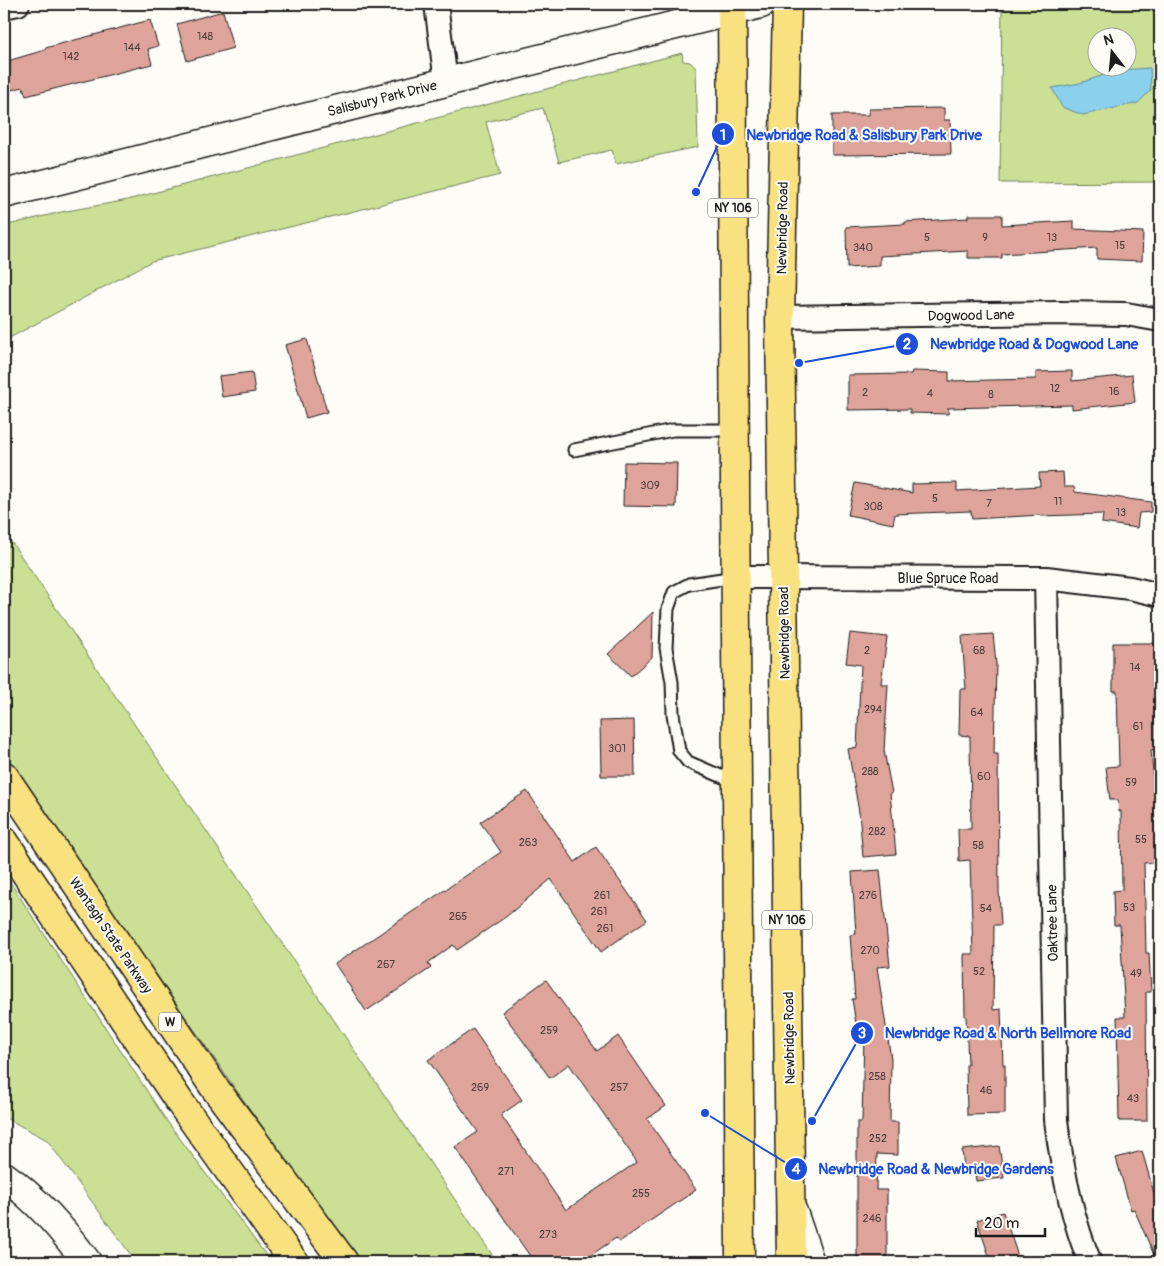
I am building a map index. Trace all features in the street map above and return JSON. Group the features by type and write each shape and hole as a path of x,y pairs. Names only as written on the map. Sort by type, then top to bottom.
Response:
{"main road":[{"name":"Salisbury Park Drive","path":"4,194 732,7 761,4"},
{"name":"Newbridge Road","path":"787,4 780,317 791,1262"},
{"name":"NY 106","path":"732,7 740,1262"},
{"name":"Wantagh State Parkway","path":"4,776 214,1087 344,1262"},
{"path":"4,841 179,1102 294,1262"},
{"path":"4,1176 42,1207 87,1262"},
{"path":"791,1206 810,1262"}],"street":[{"path":"4,8 18,4"},
{"path":"436,4 446,82"},
{"name":"Dogwood Lane","path":"780,317 1059,313 1126,314 1160,320"},
{"name":"Blue Spruce Road","path":"735,577 1046,578 1130,588 1160,595"},
{"name":"Oaktree Lane","path":"1046,578 1056,1120 1061,1162 1082,1243 1090,1262"}],"lane":[{"path":"574,450 673,430 735,430"},
{"path":"735,577 689,584 674,592 668,609 666,648 672,682 673,714 679,751 688,762 737,783"}],"green space":[{"path":"1002,4 1160,4 1160,182 1000,183"},
{"path":"682,53 683,61 690,62 696,68 698,147 616,164 612,150 559,162 543,108 486,122 500,175 152,261 4,341 4,226 61,212 123,201"},
{"path":"4,531 497,1262 359,1262 232,1084 6,757 4,753"},
{"path":"4,873 164,1117 271,1262 136,1262 47,1140 4,1117"}],"water":[{"path":"1150,68 1151,90 1138,103 1083,115 1062,107 1052,88 1095,78 1136,78 1136,69"}],"building":[{"path":"223,11 233,48 187,61 177,24"},
{"path":"150,20 158,46 148,49 152,64 26,96 23,87 4,92 4,62 45,50 45,48"},
{"path":"944,108 944,120 950,120 951,154 832,155 832,115 869,115 869,109"},
{"path":"968,215 1002,215 1002,225 1074,221 1074,229 1143,232 1142,261 1097,259 1097,248 1002,254 1002,258 968,258 968,251 880,256 880,266 847,268 846,227 968,218"},
{"path":"307,339 327,412 306,418 285,345"},
{"path":"912,371 949,372 949,381 1036,379 1036,372 1072,371 1072,381 1132,375 1135,402 1072,409 1072,405 948,408 948,414 910,413 910,409 848,410 848,375 911,374"},
{"path":"252,372 255,392 222,397 219,376"},
{"path":"624,462 677,463 676,507 623,506"},
{"path":"1063,472 1064,487 1074,487 1075,492 1151,502 1151,512 1139,513 1137,528 1102,523 1103,514 972,519 971,511 895,514 893,524 848,515 855,483 912,493 912,484 957,483 957,491 1040,486 1039,473"},
{"path":"653,612 652,657 631,676 608,654"},
{"path":"850,633 887,637 881,684 888,684 884,751 892,793 890,793 896,854 863,857 859,812 848,749 857,747 861,665 846,663"},
{"path":"993,634 996,663 994,754 998,754 1001,925 994,925 993,1010 1001,1009 1003,1065 1005,1065 1005,1114 967,1115 966,1065 968,1065 964,954 973,954 970,860 959,861 958,829 971,829 970,736 959,735 960,689 966,689 962,636"},
{"path":"1113,643 1157,643 1159,749 1151,750 1158,827 1160,827 1160,862 1144,863 1146,953 1149,953 1151,992 1146,992 1147,1121 1119,1121 1117,1017 1125,1017 1120,925 1114,925 1113,891 1122,890 1121,811 1119,812 1118,800 1110,800 1106,767 1119,766 1117,691 1113,691"},
{"path":"634,720 635,776 601,776 600,721"},
{"path":"527,791 575,862 596,847 647,920 601,952 551,879 507,916 457,950 453,945 428,963 431,968 366,1011 335,964 501,852 480,822"},
{"path":"880,870 890,966 877,967 891,1059 890,1122 898,1122 898,1155 877,1154 876,1190 887,1190 887,1262 857,1262 857,1122 862,1122 864,1035 858,1036 852,999 855,999 850,935 856,934 852,872"},
{"path":"546,980 597,1051 618,1036 666,1106 647,1119 696,1190 619,1242 616,1238 581,1262 534,1262 455,1147 478,1132 428,1060 473,1029 522,1100 501,1115 566,1210 637,1162 569,1064 550,1078 502,1012"},
{"path":"999,1146 1004,1178 976,1181 974,1167 964,1168 962,1150"},
{"path":"1142,1151 1160,1214 1160,1262 1157,1262 1134,1209 1131,1210 1116,1158"},
{"path":"1003,1212 1020,1262 991,1262 977,1220"}],"place":[{"name":"Newbridge Road & Salisbury Park Drive","path":"696,192"},
{"name":"Newbridge Road & Dogwood Lane","path":"799,363"},
{"name":"Newbridge Road & Newbridge Gardens","path":"705,1113"},
{"name":"Newbridge Road & North Bellmore Road","path":"812,1121"}]}
